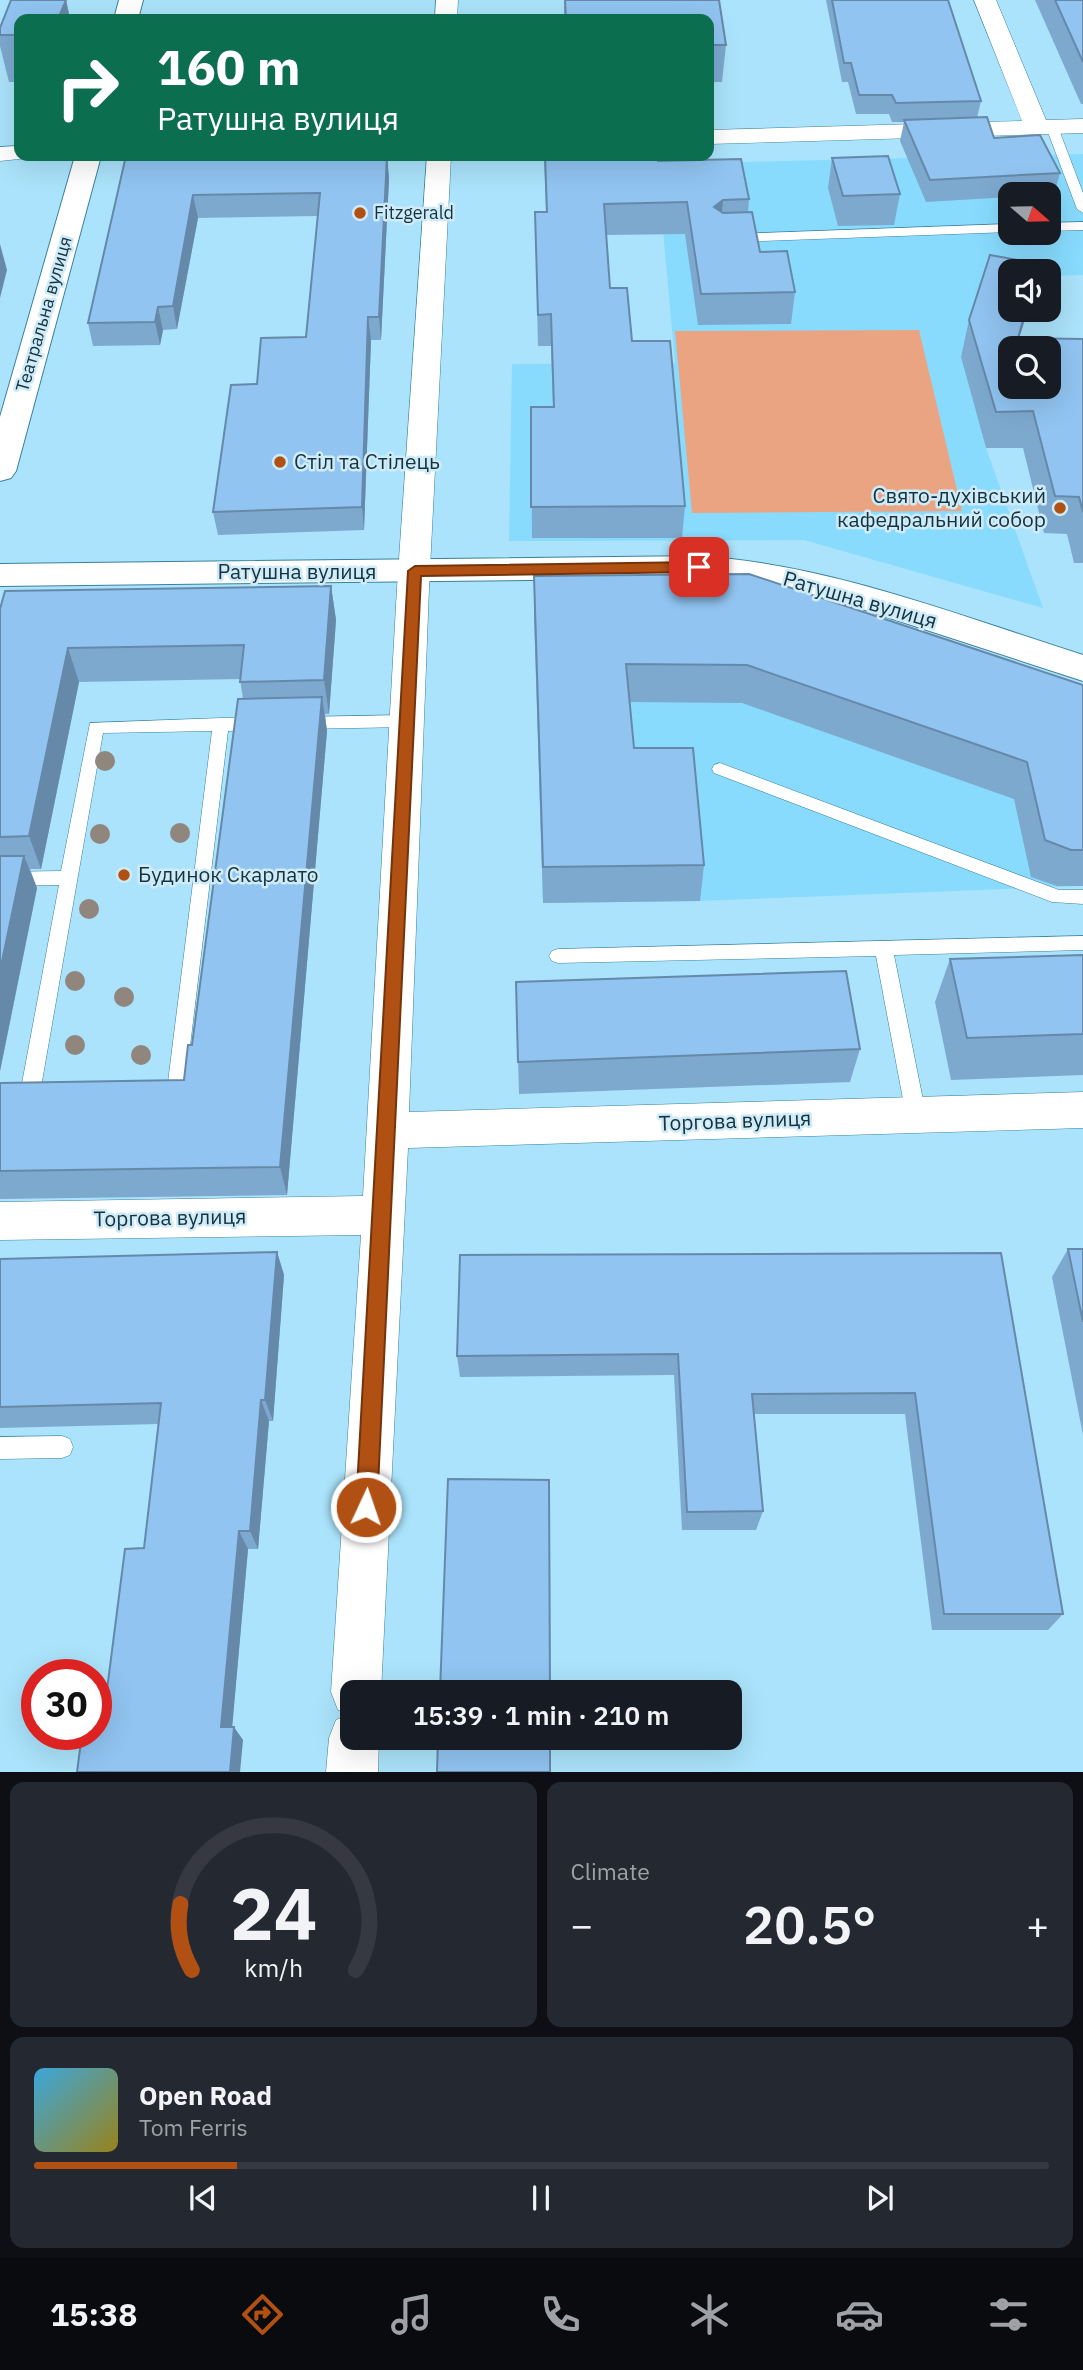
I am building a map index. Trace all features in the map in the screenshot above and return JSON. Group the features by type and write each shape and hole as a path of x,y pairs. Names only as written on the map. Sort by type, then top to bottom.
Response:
{"street":[{"path":"985,0 1044,127"},
{"path":"714,137 1083,126"},
{"name":"Театральна вулиця","path":"0,471 8,417 86,161"},
{"path":"357,1680 439,161"},
{"name":"Ратушна вулиця","path":"0,575 699,567 753,571 867,598 1080,669"},
{"name":"Торгова вулиця","path":"388,1131 1083,1110"},
{"name":"Торгова вулиця","path":"0,1221 382,1215"},
{"path":"352,1772 353,1750"}],"lane":[{"path":"1044,127 1083,209"},
{"path":"1061,227 1083,226"},
{"path":"720,238 998,228"},
{"path":"56,1093 30,1094 96,727 407,721"},
{"path":"150,1091 177,1090 221,724"},
{"path":"720,769 1058,897 1083,897"},
{"path":"0,879 69,878"},
{"path":"558,956 1083,943"},
{"path":"884,948 916,1115"},
{"path":"0,1448 62,1447"}],"shaded area":[{"path":"1083,154 1083,275 1061,276 1061,259 998,259 998,277 981,278 982,292 961,356 986,448 1043,608 804,540 509,541 512,364 675,363 657,164"},
{"path":"919,330 962,511 692,513 675,331"},
{"path":"616,613 1083,727 1083,886 700,901 543,903 534,615"}],"building":[{"path":"11,0 66,0 60,14 14,14 14,35 0,35"},
{"path":"565,0 719,0 726,45 714,45 714,14 566,14"},
{"path":"832,0 948,0 981,101 896,103 892,95 859,95 851,63 844,63"},
{"path":"1055,0 1083,0 1083,62"},
{"path":"987,117 994,138 1040,135 1060,173 930,180 904,120"},
{"path":"888,156 900,194 843,196 832,158"},
{"path":"741,159 749,199 723,200 714,207 723,213 752,212 760,252 787,251 795,292 701,294 687,202 604,204 610,288 627,288 632,341 670,341 685,506 531,507 531,407 554,407 551,314 538,315 535,212 547,212 545,161"},
{"path":"125,161 387,161 379,317 368,317 362,507 213,512 231,385 257,384 261,338 306,337 320,193 193,195 173,306 158,307 155,322 88,323"},
{"path":"990,255 1012,259 998,259 998,322 1023,322 1019,336 998,336 998,399 1061,399 1061,339 1083,339 1083,512 1079,497 1055,496 1033,411 996,412 969,320"},
{"path":"749,574 1083,685 1083,850 1071,850 1045,840 1027,762 747,665 626,664 634,748 693,748 704,865 543,867 534,576"},
{"path":"331,586 324,680 240,682 244,645 68,648 29,836 0,837 0,609 5,591"},
{"path":"322,697 280,1167 0,1171 0,1083 184,1080 188,1045 192,1045 238,699"},
{"path":"0,856 24,856 0,971"},
{"path":"1083,955 1083,1034 967,1038 950,959"},
{"path":"846,971 860,1049 518,1062 516,982"},
{"path":"1068,1249 1083,1249 1083,1322"},
{"path":"277,1252 265,1400 261,1400 250,1531 239,1531 221,1727 234,1727 230,1772 77,1772 80,1750 112,1750 111,1659 125,1549 144,1548 161,1403 0,1407 0,1259"},
{"path":"1001,1253 1063,1614 944,1614 915,1393 752,1394 763,1511 687,1512 678,1354 457,1356 460,1255"},
{"path":"448,1479 549,1480 550,1680 440,1680"},
{"path":"438,1750 550,1750 550,1772 437,1772"}],"place":[{"name":"Fitzgerald","path":"360,213"},
{"name":"Стіл та Стілець","path":"280,462"},
{"name":"Свято-духівський кафедральний собор","path":"1060,508"},
{"name":"Будинок Скарлато","path":"124,875"}],"route":[{"path":"366,1507 388,1131 415,571 699,567"}]}
